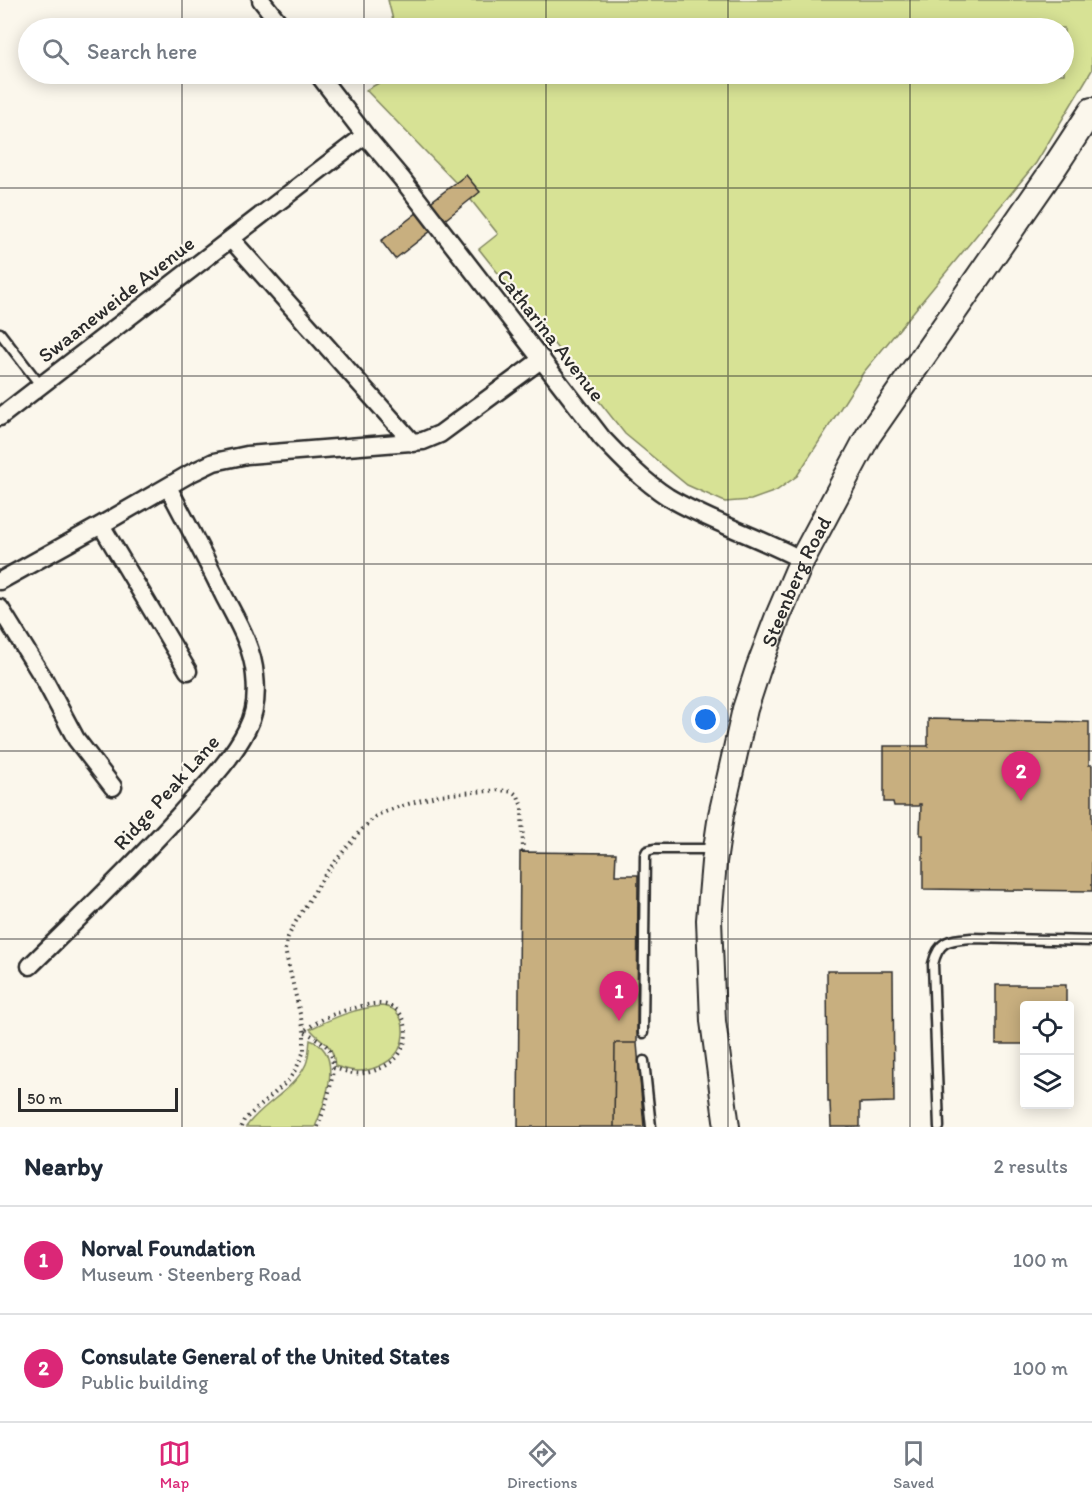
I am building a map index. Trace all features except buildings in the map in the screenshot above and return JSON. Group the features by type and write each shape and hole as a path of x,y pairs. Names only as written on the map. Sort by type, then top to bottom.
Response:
{"main road":[{"name":"Steenberg Road","path":"727,1127 713,1021 709,920 716,849 732,762 745,709 770,637 802,560 868,436 1092,110"}],"street":[{"path":"261,0 275,18"},
{"name":"Catharina Avenue","path":"326,84 602,438 624,462 667,496 802,560"},
{"name":"Swaaneweide Avenue","path":"0,417 365,135"},
{"path":"231,239 413,443"},
{"path":"0,581 214,462 247,454 423,441 440,434 542,359"},
{"name":"Ridge Peak Lane","path":"30,966 111,888 234,753 254,711 256,695 252,656 191,528 168,487"},
{"path":"101,525 188,671"},
{"path":"0,608 44,679 76,740 114,788"}],"lane":[{"path":"0,333 41,386"},
{"path":"643,1033 645,855 647,851 654,849 716,849"},
{"path":"939,1127 933,964 935,954 941,945 953,940 971,938 1092,941"},
{"path":"644,1061 651,1127"}],"path":[{"path":"241,1127 244,1120 289,1080 304,1051 304,1032 285,951 288,937 326,873 360,831 377,815 398,807 439,795 500,790 513,792 518,796 522,807 523,852"},
{"path":"304,1032 326,1018 365,1005 381,1004 393,1007 400,1012 405,1020 406,1030 402,1050 396,1058 366,1073 333,1068"},
{"path":"304,1032 327,1047 331,1054 332,1079 318,1127"}],"green space":[{"path":"388,0 1092,0 1092,70 1036,163 863,373 797,476 776,491 751,500 725,502 687,485 625,434 479,249 498,234 471,200 479,192 466,175 456,183 366,90 377,84 1074,84 1074,18 392,18"},
{"path":"382,1006 395,1010 401,1018 402,1040 393,1058 384,1064 363,1071 335,1066 330,1048 310,1029 353,1011"},
{"path":"310,1040 321,1046 330,1066 327,1092 315,1127 246,1127 301,1073 307,1061"}],"place":[{"name":"Consulate General of the United States","path":"1021,801"},
{"name":"Norval Foundation","path":"619,1021"}]}
